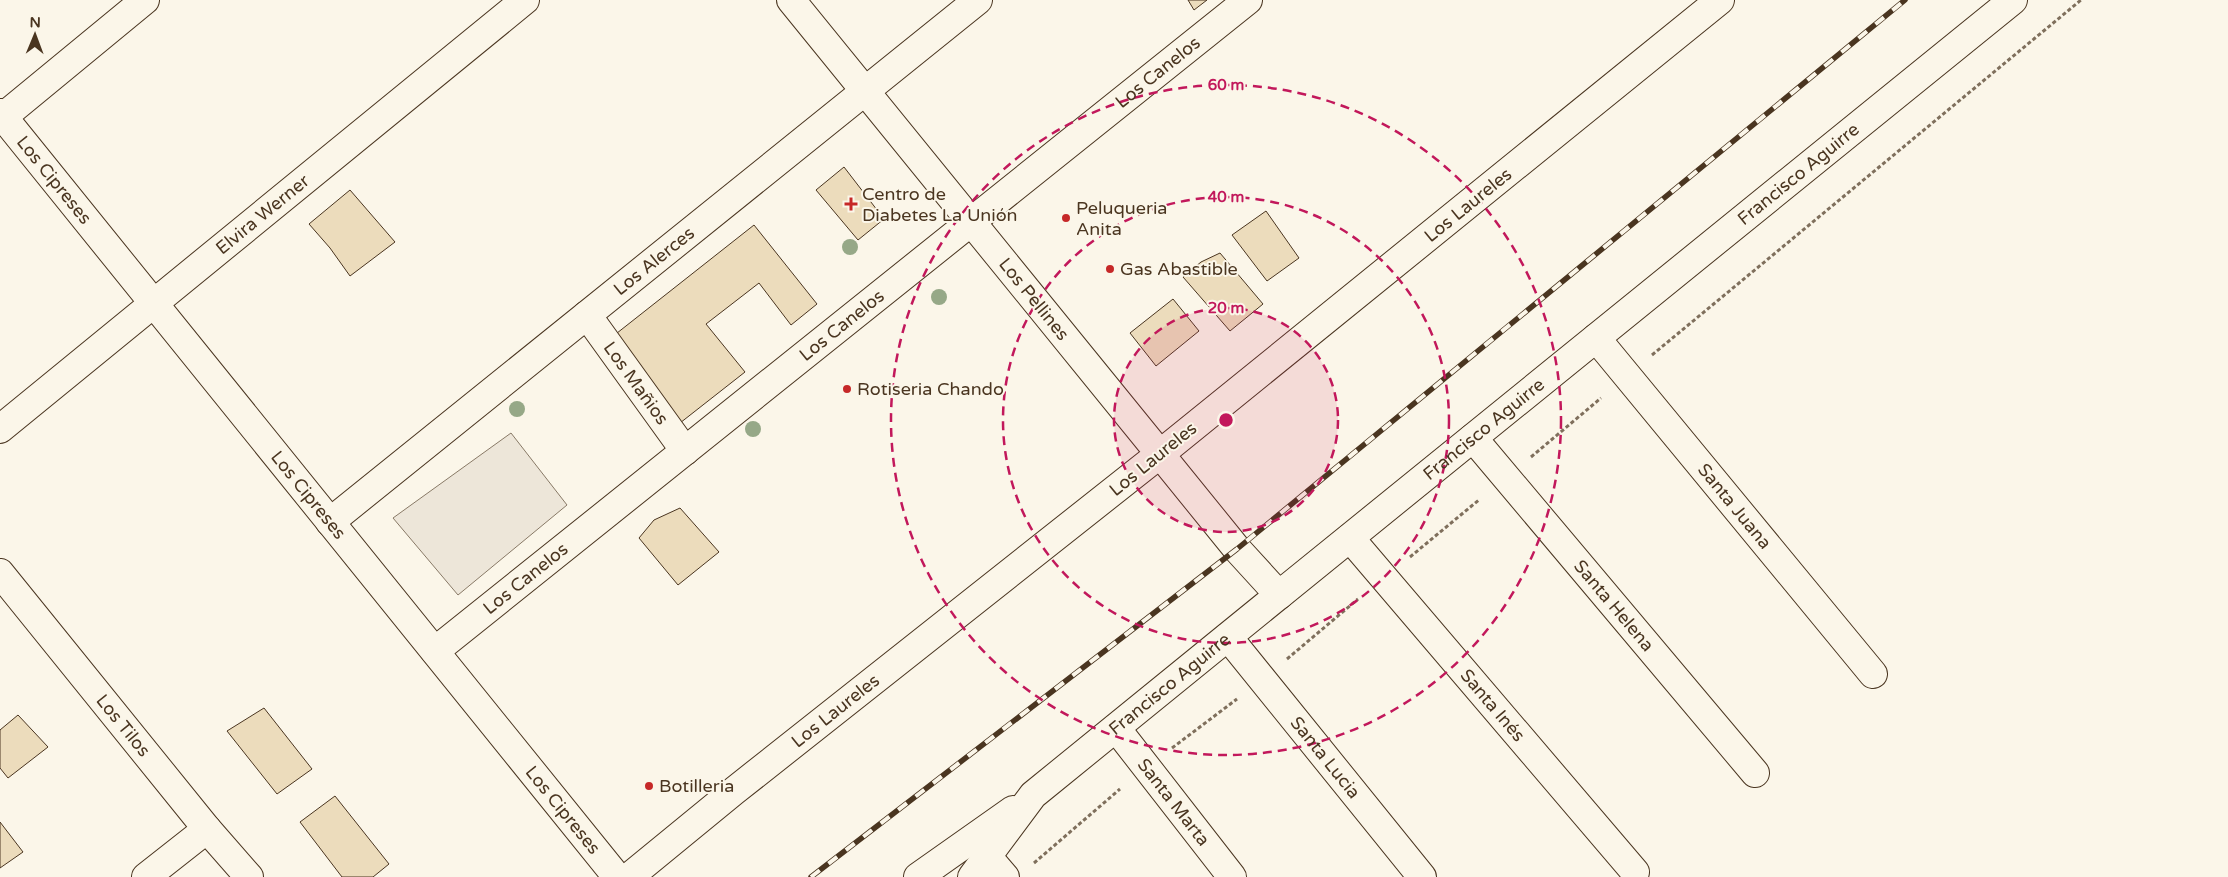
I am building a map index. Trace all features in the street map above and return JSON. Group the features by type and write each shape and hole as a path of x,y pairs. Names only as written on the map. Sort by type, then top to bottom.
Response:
{"street":[{"path":"2,115 146,0"},
{"name":"Elvira Werner","path":"0,429 525,0"},
{"name":"Los Pellines","path":"791,0 1237,549 1279,595"},
{"name":"Los Alerces","path":"330,522 978,0"},
{"name":"Los Canelos","path":"435,651 1248,0"},
{"name":"Los Laureles","path":"629,877 734,791 1160,454 1720,0"},
{"name":"Francisco Aguirre","path":"980,866 1033,795 2013,0"},
{"name":"Los Cipreses","path":"2,115 617,877"},
{"name":"Los Mañios","path":"587,315 685,451"},
{"name":"Santa Juana","path":"1596,338 1873,674"},
{"name":"Santa Helena","path":"1473,438 1755,773"},
{"name":"Santa Inés","path":"1350,538 1635,872"},
{"name":"Los Tilos","path":"0,573 207,829 249,877"},
{"name":"Santa Lucia","path":"1228,637 1422,877"},
{"name":"Santa Marta","path":"1116,728 1232,877"},
{"path":"918,877 1033,795"},
{"path":"146,877 207,829"},
{"path":"980,866 1005,877"}],"path":[{"path":"1032,864 1146,767 1262,679 2081,0"}],"shaded area":[{"path":"511,433 567,505 458,595 393,518"}],"building":[{"path":"1188,0 1207,0 1194,10"},
{"name":"Centro de Diabetes La Unión","path":"844,167 884,219 858,240 816,190"},
{"path":"350,190 395,242 350,276 330,248 309,224"},
{"path":"1266,211 1299,258 1267,281 1232,235"},
{"path":"754,225 817,304 791,325 759,283 706,324 745,372 680,423 612,337"},
{"path":"1220,253 1263,304 1230,331 1183,277 1201,262"},
{"path":"1173,299 1199,331 1156,366 1130,333"},
{"path":"680,508 719,552 678,585 639,538 654,520"},
{"path":"264,708 312,769 277,794 227,731"},
{"path":"18,715 48,747 8,778 0,768 0,730"},
{"path":"335,796 389,864 373,877 342,877 300,822"},
{"path":"0,822 23,852 0,868"}],"railway":[{"path":"811,877 1237,549 1905,0"}],"place":[{"name":"Centro de Diabetes La Unión","path":"851,204"},
{"name":"Peluqueria Anita","path":"1066,218"},
{"name":"Gas Abastible","path":"1110,269"},
{"name":"Rotiseria Chando","path":"847,389"},
{"name":"Botilleria","path":"649,786"}]}
